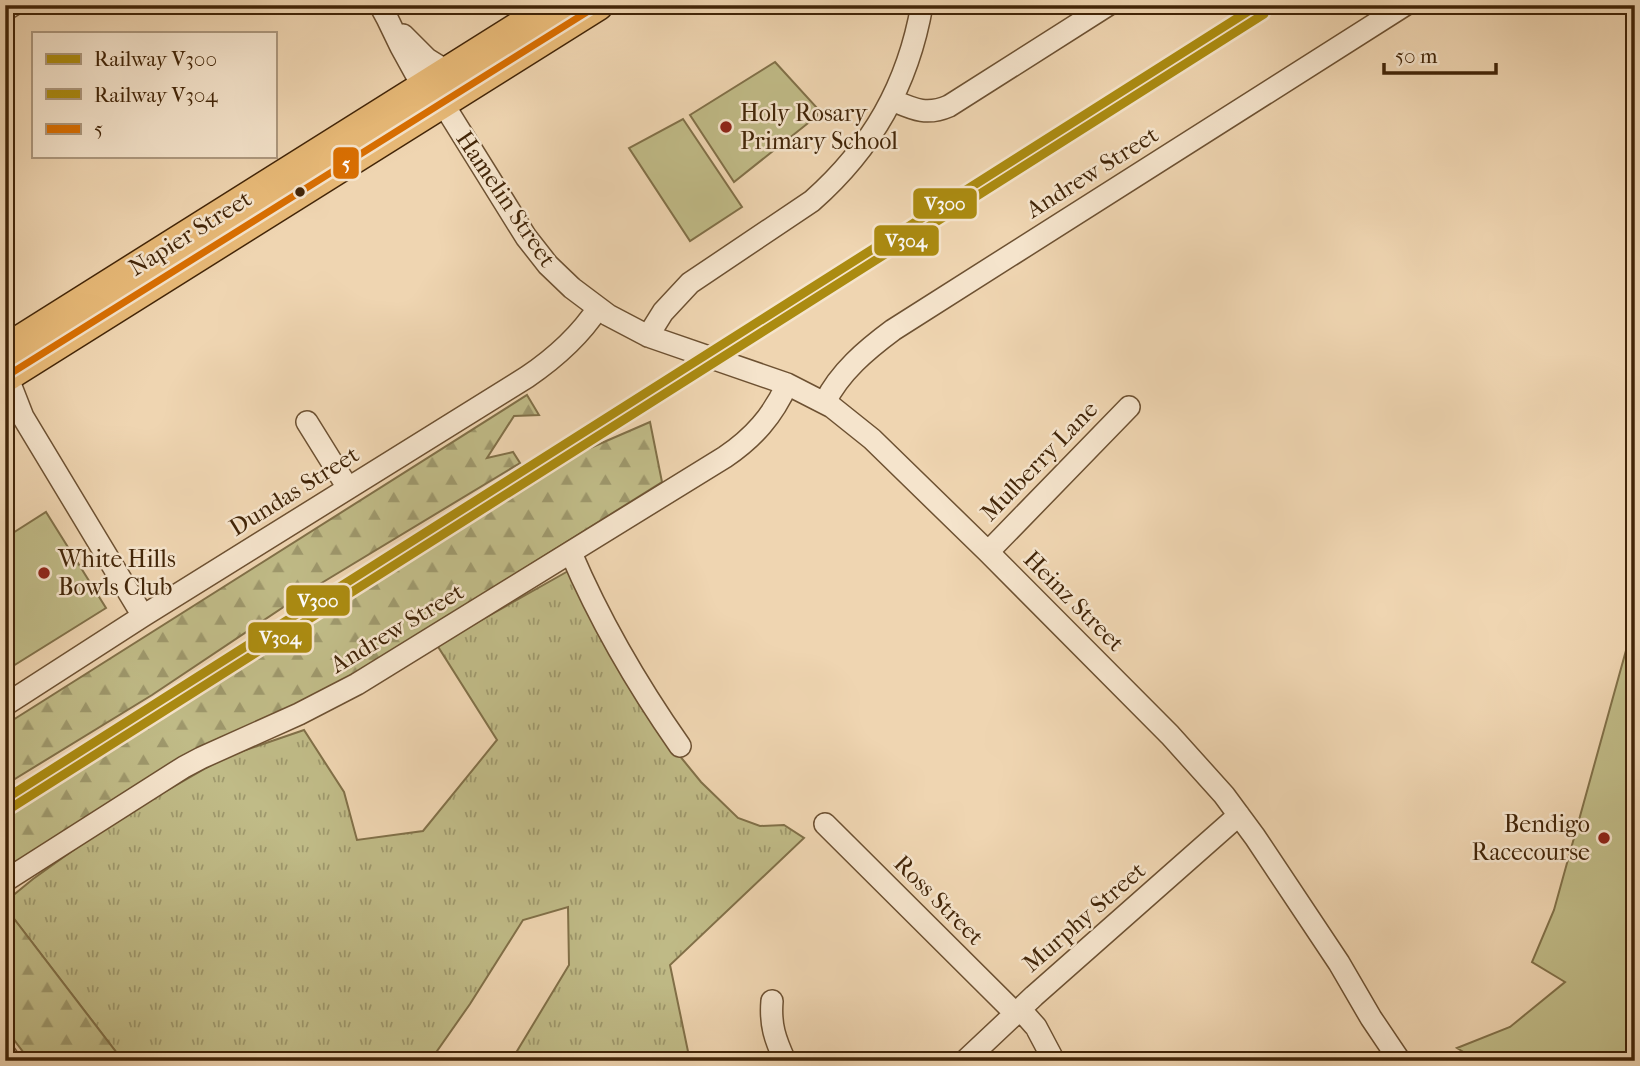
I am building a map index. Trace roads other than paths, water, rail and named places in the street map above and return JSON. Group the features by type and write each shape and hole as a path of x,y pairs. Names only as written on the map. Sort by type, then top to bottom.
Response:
{"highway":[{"name":"Napier Street","path":"6,376 438,87 554,5"},
{"name":"Napier Street","path":"438,87 598,5"}],"street":[{"path":"5,10 13,5"},
{"path":"649,336 665,310 690,283 796,213 827,187 860,150 892,100 908,62 922,5"},
{"path":"892,100 927,112 938,111 1108,5"},
{"name":"Andrew Street","path":"825,402 830,391 849,368 893,330 1405,5"},
{"name":"Hamelin Street","path":"384,12 401,47 438,87"},
{"name":"Hamelin Street","path":"384,12 418,52 516,222 537,251 572,288 598,308 649,336 703,355"},
{"name":"Dundas Street","path":"5,705 548,363 577,336 598,308"},
{"name":"Heinz Street","path":"703,355 787,384 825,402 872,439 1180,745 1239,815 1339,963 1400,1061"},
{"path":"6,376 23,417 143,616"},
{"name":"Andrew Street","path":"5,881 184,767 357,684 739,447 770,416 787,384"},
{"name":"Mulberry Lane","path":"988,552 1129,407"},
{"path":"307,422 348,488"},
{"path":"570,553 602,618 656,711 680,746"},
{"name":"Murphy Street","path":"965,1061 1239,815"},
{"name":"Ross Street","path":"825,824 1036,1027 1054,1061"},
{"name":"Heinz Street","path":"1339,963 1377,1007 1416,1061"},
{"path":"772,1000 771,1025 785,1061"},
{"path":"5,1054 10,1061"}],"rail line":[{"name":"V300","path":"5,799 1258,5"},
{"name":"V304","path":"11,808 1264,14"}],"place":[{"name":"Holy Rosary Primary School","path":"726,127"},
{"name":"White Hills Bowls Club","path":"44,573"},
{"name":"Bendigo Racecourse","path":"1604,838"}]}
